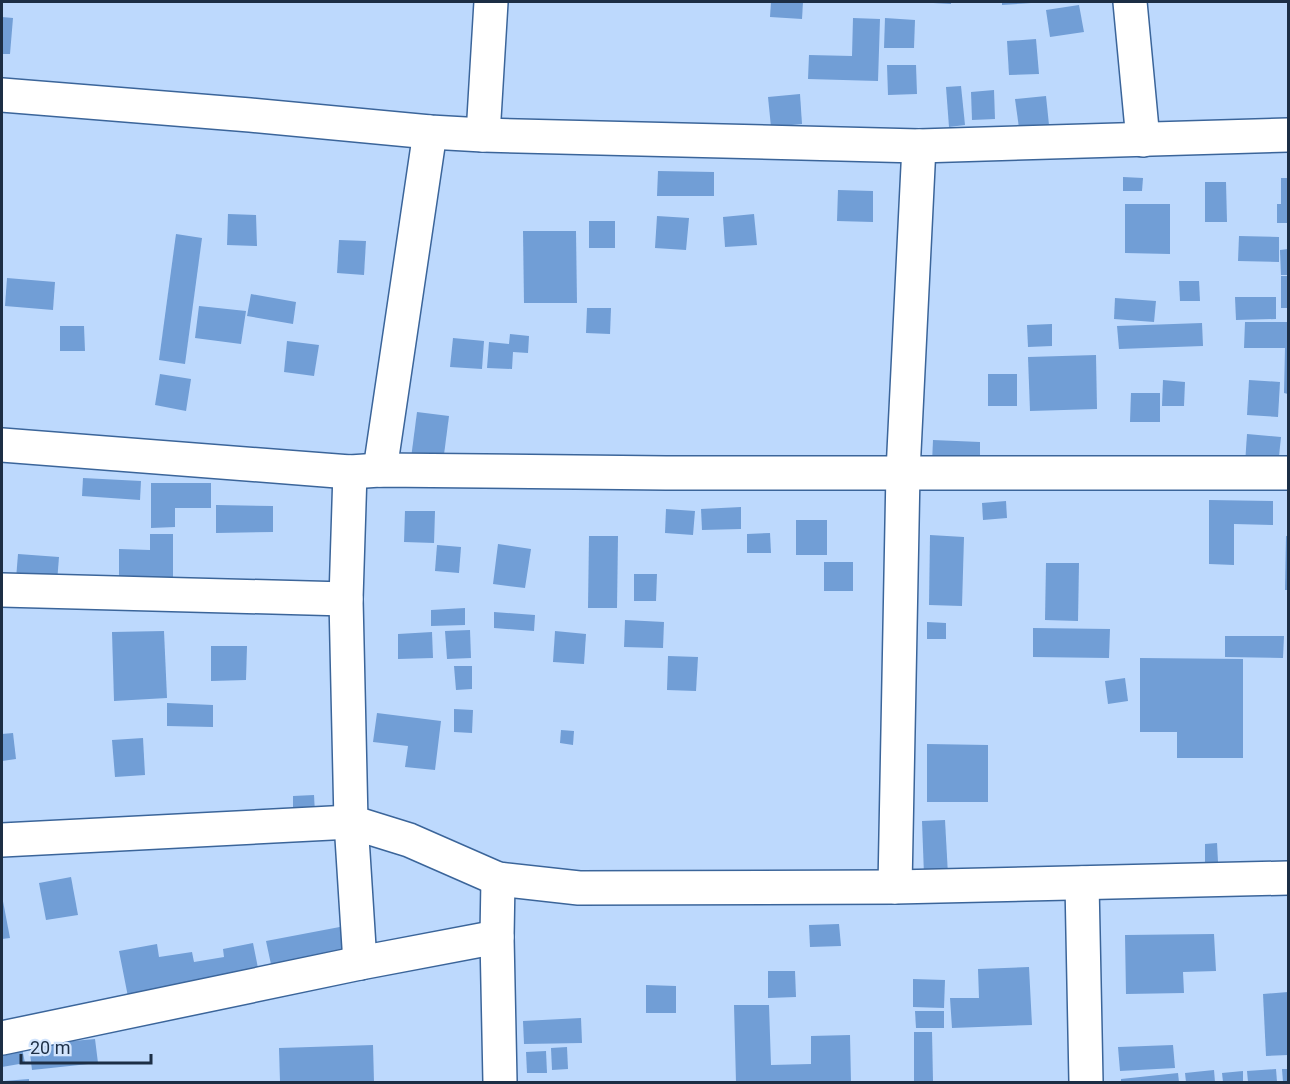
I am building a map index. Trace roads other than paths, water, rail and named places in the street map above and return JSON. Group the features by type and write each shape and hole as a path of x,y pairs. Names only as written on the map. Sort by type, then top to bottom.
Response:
{"street":[{"path":"483,135 491,2"},
{"path":"1130,2 1143,140"},
{"path":"2,95 483,135 919,146 1288,135"},
{"path":"360,963 351,822 346,599 365,471 430,132"},
{"path":"895,887 903,471 919,146"},
{"path":"2,445 365,471 1288,474"},
{"path":"2,590 346,599"},
{"path":"2,840 351,822 410,840 498,879 579,888 895,887 1288,878"},
{"path":"498,879 500,1083"},
{"path":"1082,883 1086,1083"},
{"path":"2,1038 360,963 497,937"}]}
